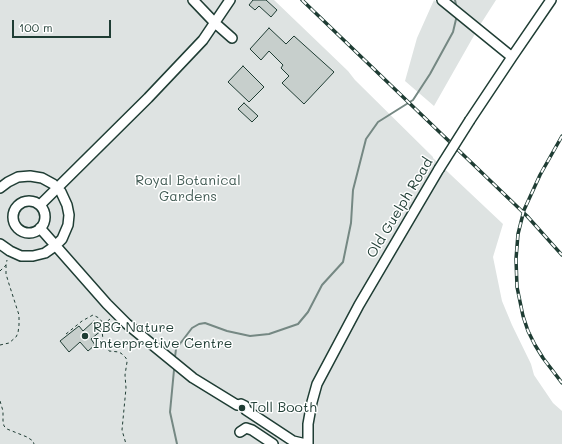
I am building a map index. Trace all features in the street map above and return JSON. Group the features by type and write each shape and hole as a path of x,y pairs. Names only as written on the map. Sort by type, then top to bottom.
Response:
{"street":[{"path":"193,0 232,38"},
{"path":"40,205 158,88 203,40 230,0"},
{"path":"442,0 512,56"},
{"name":"Old Guelph Road","path":"307,444 308,424 317,384 359,304 439,169 512,56 551,0"},
{"path":"0,188 18,177 30,176 48,181 57,188 63,196 67,205 69,220 65,234 55,246 45,253 34,256 21,256 0,244"},
{"path":"26,200 31,200 40,205 44,211 45,218 43,225 40,228 31,233 26,233 15,226 12,216 15,207 26,200"},
{"path":"40,228 116,313 133,329 193,378 237,405 238,410 242,412 246,410 293,441 307,444"},
{"path":"240,432 246,428 252,430 272,444"}],"path":[{"path":"0,345 9,343 16,337 19,325 19,315 6,274 6,265 10,251"},
{"path":"0,271 6,265"},
{"path":"116,313 104,324 102,330 103,340 109,351 119,352 126,358 127,362 122,430 126,444"},
{"path":"66,334 82,320 93,315 99,318 104,324"},
{"path":"0,401 3,411 4,426 7,429 27,437 33,441 34,444"}],"green space":[{"name":"Royal Botanical Gardens","path":"0,0 274,0 348,71 355,80 433,158 503,224 493,257 502,301 531,364 534,375 553,403 562,411 562,444 0,444"},
{"path":"434,0 476,32 434,106 405,81 417,38"},
{"path":"448,0 496,0 480,25"}],"building":[{"path":"253,0 266,0 277,10 271,17 259,6 255,10 249,5"},
{"path":"269,28 286,44 294,36 334,72 304,104 282,83 289,76 281,68 283,65 269,51 261,60 250,49"},
{"path":"243,66 264,87 249,102 228,82"},
{"path":"244,103 258,116 252,122 238,109"},
{"name":"RBG Nature Interpretive Centre","path":"94,321 102,330 91,339 95,345 88,351 80,342 69,352 60,341 79,326 83,331"}],"waterway":[{"path":"455,0 457,9"},
{"path":"175,357 176,349 192,328 199,324 205,323 227,331 250,336 269,334 298,324 308,312 322,285 343,262 351,223 353,190 366,139 378,122 413,100 430,74 453,32 457,15"},
{"path":"174,370 170,412 177,444"}],"railway":[{"path":"302,0 527,216 562,255"},
{"path":"562,136 540,175 524,210 518,234 516,259 517,287 523,316 528,331 543,358 562,383"}],"place":[{"name":"RBG Nature Interpretive Centre","path":"85,336"},
{"name":"Toll Booth","path":"242,408"}]}
